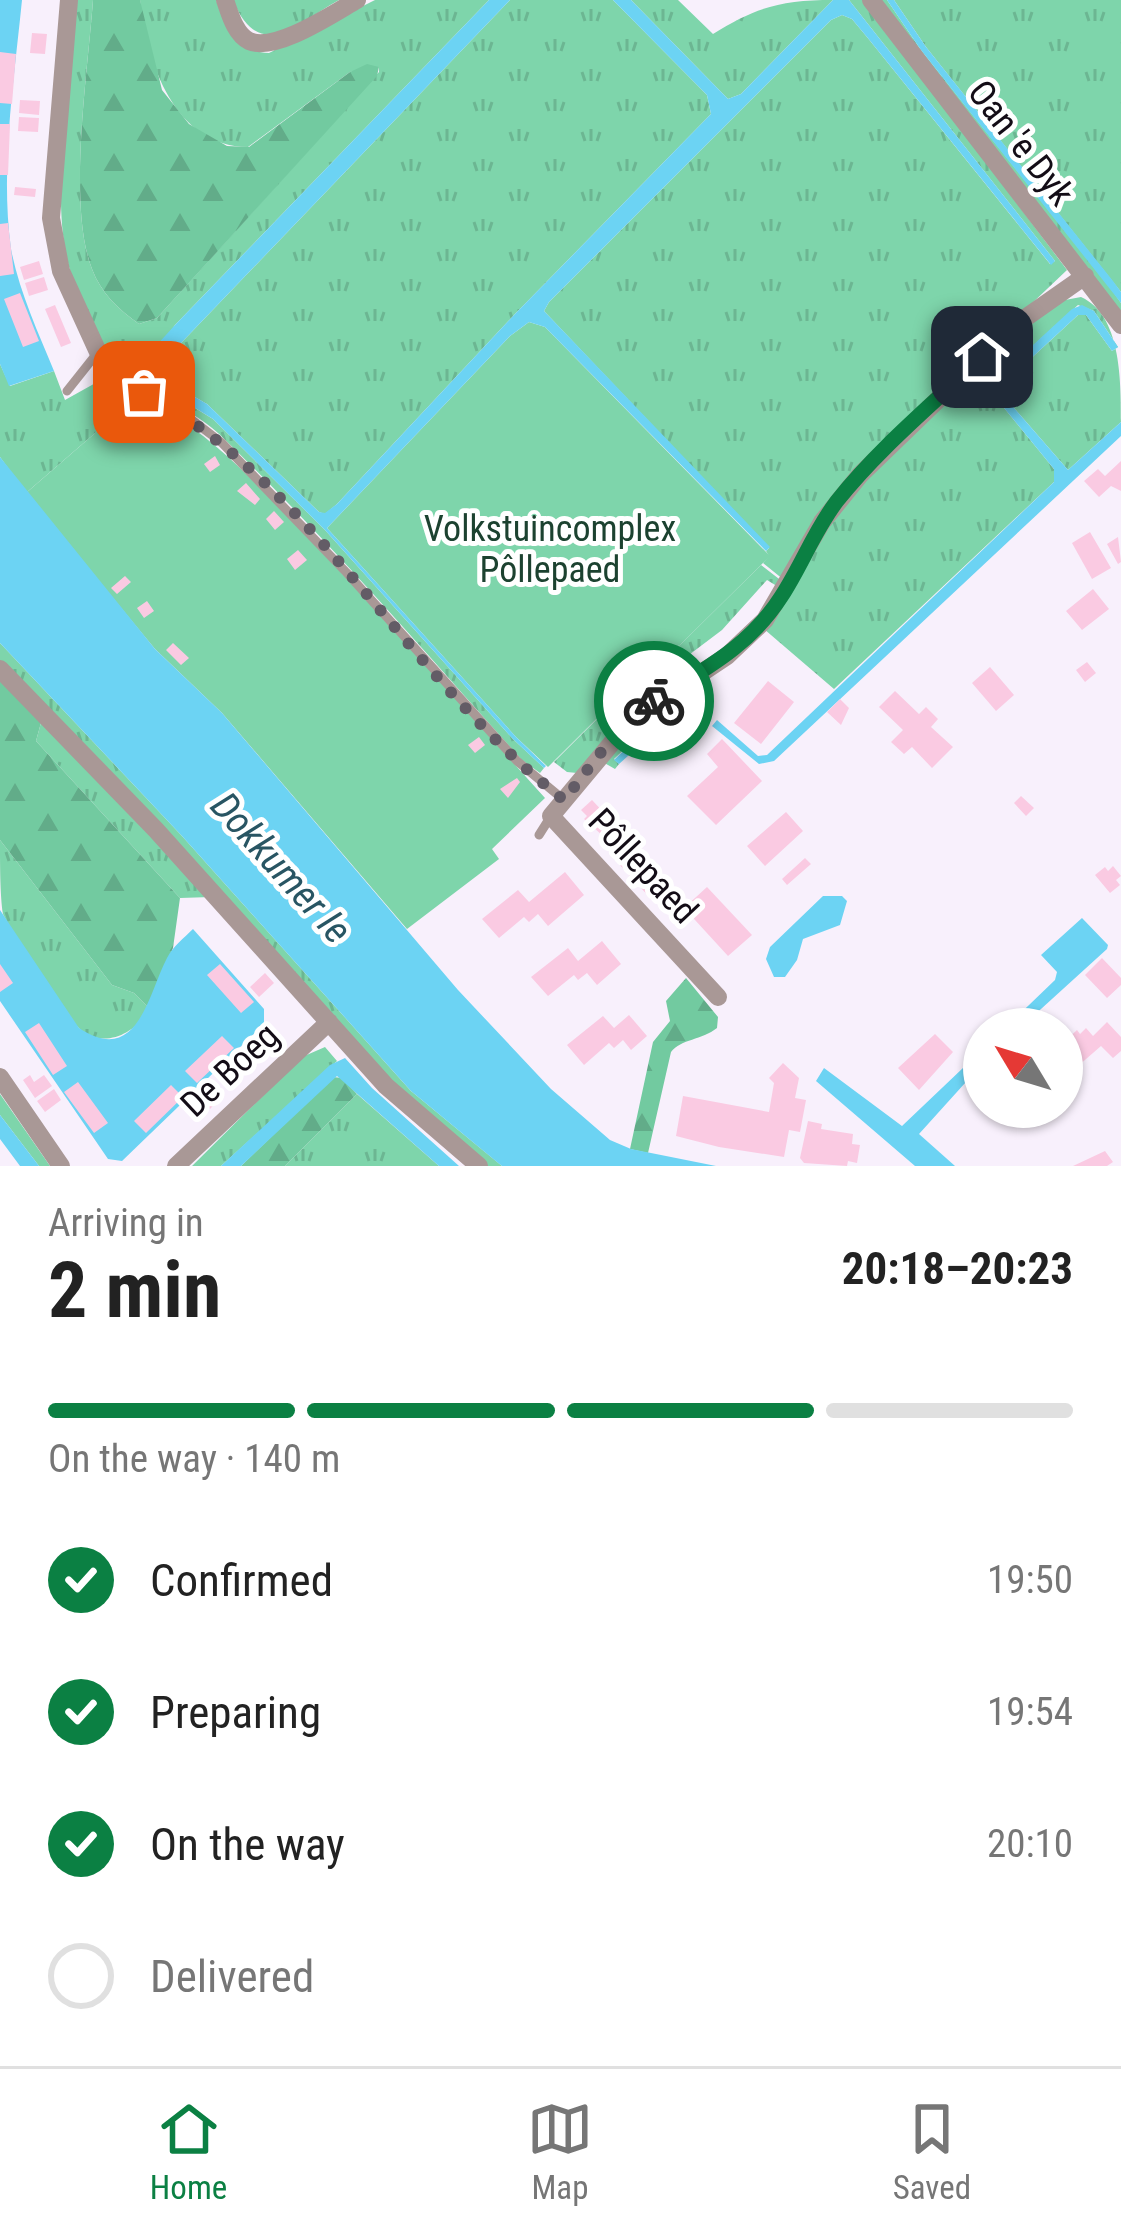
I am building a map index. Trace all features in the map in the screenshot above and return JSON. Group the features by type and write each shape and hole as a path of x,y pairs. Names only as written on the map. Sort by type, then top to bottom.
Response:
{"street":[{"path":"69,0 51,218 61,271 98,352"},
{"path":"225,0 238,32 250,42 268,44 357,0"},
{"name":"Oan 'e Dyk","path":"871,0 1121,325"},
{"name":"Pôllepaed","path":"718,997 551,816 631,720 745,642 783,595 822,522 860,475 1014,326 1084,276"},
{"path":"0,669 156,830 416,1115 478,1166"},
{"name":"De Boeg","path":"176,1166 329,1022"},
{"path":"0,1077 61,1166"}],"lane":[{"path":"67,391 98,352 130,384 183,413 222,443 517,761 564,800"},
{"path":"539,835 551,816"}],"green space":[{"path":"77,0 93,0 81,137 85,242 100,286 139,324 157,318 379,72 379,67 350,72 248,147 222,143 183,117 169,97 149,49 140,0 216,0 228,29 240,43 269,53 375,0 489,0 175,325 148,364 177,397 213,419 325,530 544,768 540,773 522,760 258,472 207,424 132,377 96,332 68,263 61,202"},
{"path":"93,0 140,0 162,90 189,124 227,146 249,147 350,72 367,64 379,67 377,76 157,318 139,324 100,286 85,242 81,137"},
{"path":"233,0 339,0 293,27 267,34 243,19"},
{"path":"510,0 613,0 707,95 711,114 337,504 325,514 319,512 207,404 162,378 159,366"},
{"path":"631,0 678,0 713,34 770,7 833,0 741,94 728,99"},
{"path":"849,0 864,0 1067,270 881,447 784,580 763,563 769,548 544,311 831,20 842,15 852,19 1050,264 1055,261"},
{"path":"878,0 887,0 921,50 1109,286 1121,303 1121,313"},
{"path":"894,0 1121,0 1121,292 926,47"},
{"path":"1081,297 1104,318 1113,340 1094,311 1078,305 1007,369 991,392 1054,469 1054,482 834,689 764,629 844,502 1018,331 1065,300"},
{"path":"1078,315 1086,315 1112,351 1116,349 1121,422 1068,470 1001,393 1001,386"},
{"name":"Volkstuincomplex Pôllepaed","path":"529,322 545,327 770,556 548,767 327,528 510,336"},
{"path":"0,364 10,386 54,371 65,400 108,376 139,395 26,493 0,457"},
{"name":"Volkstuincomplex Pôllepaed","path":"139,395 191,427 253,480 545,798 492,849 499,859 407,929 222,713 155,649 26,493"},
{"path":"761,565 783,582 780,588 767,580 722,630 661,676 668,686 629,713 577,773 554,762 660,656 680,645"},
{"path":"0,643 182,836 411,1091 502,1166 486,1166 411,1103 0,661"},
{"path":"0,677 42,719 36,741 180,898 173,948 148,1007 134,993 112,985 0,840"},
{"path":"703,681 708,695 702,707 680,700 672,704 614,759 619,764 615,769 601,761 634,726"},
{"path":"42,719 211,897 180,898 36,741"},
{"path":"0,840 112,985 134,993 148,1007 129,1031 110,1038 90,1036 52,993 3,914"},
{"path":"686,978 718,1017 717,1028 671,1052 648,1153 630,1149 653,1042 670,1021 666,1001"},
{"path":"325,1047 337,1061 221,1166 192,1166 302,1057"},
{"path":"333,1077 342,1078 357,1094 285,1166 241,1166"},
{"path":"0,1094 50,1166 39,1166 0,1115"},
{"path":"357,1094 439,1166 285,1166"}],"water":[{"path":"0,0 22,0 8,156 11,249 54,371 9,386 0,364"},
{"path":"489,0 510,0 159,366 162,378 207,404 319,512 337,504 711,114 707,95 613,0 631,0 728,99 741,94 833,0 849,0 1055,261 1051,265 852,19 842,15 831,20 544,311 770,547 766,551 545,327 529,322 510,336 327,528 544,768 325,530 213,419 158,385 148,364 155,347 175,325"},
{"path":"887,0 894,0 926,47 1113,281 1121,292 1121,303 921,50"},
{"path":"1082,305 1094,311 1118,347 1112,351 1086,315 1078,315 1001,386 1001,393 1068,470 1121,422 1121,436 774,761 759,764 712,726 717,720 758,756 767,755 1054,482 1054,469 991,392 1007,369"},
{"name":"Dokkumer Ie","path":"0,457 155,649 222,713 458,990 551,1089 610,1140 631,1149 716,1166 502,1166 411,1091 182,836 0,643"},
{"path":"687,699 702,707 698,714 676,713 619,764 614,760 672,704"},
{"path":"823,896 842,896 847,901 840,925 803,939 785,977 774,977 766,959 770,947"},
{"path":"0,910 79,1028 99,1038 115,1039 138,1021 169,954 193,929 264,1009 264,1024 122,1161 108,1159 0,1001"},
{"path":"1082,918 1108,945 1042,1008 1026,1008 1055,980 1057,972 1041,955"},
{"path":"345,1058 459,1166 439,1166 337,1076 241,1166 221,1166 330,1065"},
{"path":"824,1068 902,1126 963,1068 963,1085 919,1134 955,1166 915,1166 816,1081"},
{"path":"0,1115 39,1166 20,1166 0,1139"}],"building":[{"path":"32,33 47,34 45,54 30,53"},
{"path":"0,52 16,54 12,104 0,103"},
{"path":"20,100 40,101 39,115 19,113"},
{"path":"19,117 39,118 38,132 18,131"},
{"path":"0,124 10,124 8,175 0,175"},
{"path":"15,187 36,189 35,197 14,195"},
{"path":"8,223 14,274 0,276 0,224"},
{"path":"39,261 43,274 24,280 20,267"},
{"path":"44,277 48,290 29,296 25,283"},
{"path":"20,293 39,341 23,347 4,299"},
{"path":"55,305 71,343 61,347 45,309"},
{"path":"215,456 220,465 210,472 204,464"},
{"path":"1121,461 1121,491 1111,486 1099,497 1084,481 1098,469 1105,476"},
{"path":"246,483 260,499 255,505 237,491"},
{"path":"274,511 284,522 275,530 266,519"},
{"path":"1090,532 1111,568 1092,579 1072,543"},
{"path":"1118,537 1121,562 1118,564 1107,544"},
{"path":"298,550 307,560 295,570 287,559"},
{"path":"125,576 131,582 117,594 111,588"},
{"path":"1093,589 1109,609 1082,630 1066,611"},
{"path":"147,601 154,611 144,618 137,608"},
{"path":"173,643 189,658 181,665 166,650"},
{"path":"1087,662 1096,673 1085,682 1076,670"},
{"path":"990,667 1014,695 996,711 972,683"},
{"path":"768,681 794,702 761,744 734,723"},
{"path":"895,691 919,714 926,707 938,719 931,727 953,747 932,768 912,747 904,754 891,742 903,730 879,707"},
{"path":"840,699 849,708 841,725 827,712"},
{"path":"479,737 485,745 475,753 468,745"},
{"path":"722,739 762,781 716,825 687,796 718,767 707,754"},
{"path":"517,778 520,782 508,798 500,789"},
{"path":"1021,796 1034,808 1026,816 1014,803"},
{"path":"592,800 624,834 612,844 584,819 587,816 581,810"},
{"path":"786,812 803,831 765,866 747,846"},
{"path":"636,847 670,883 652,900 618,863"},
{"path":"805,858 811,864 787,885 782,879"},
{"path":"1113,866 1121,876 1116,880 1120,885 1110,893 1095,875"},
{"path":"565,872 584,895 548,926 538,914 529,922 524,917 499,938 482,919 518,890 529,902"},
{"path":"707,887 752,935 728,956 684,908"},
{"path":"602,941 621,964 597,985 587,973 578,980 574,975 548,996 531,977 568,948 578,961"},
{"path":"1102,958 1121,978 1121,985 1107,998 1085,975"},
{"path":"0,964 13,983 0,992"},
{"path":"220,964 254,1002 241,1013 207,975"},
{"path":"265,973 274,983 259,997 250,987"},
{"path":"629,1015 647,1036 631,1050 623,1040 614,1048 609,1043 584,1065 567,1045 603,1016 614,1028"},
{"path":"1107,1022 1121,1037 1121,1051 1113,1058 1101,1046 1083,1062 1083,1031 1086,1028 1093,1036"},
{"path":"39,1023 67,1066 53,1075 25,1032"},
{"path":"935,1034 953,1052 919,1090 898,1068"},
{"path":"222,1036 234,1048 197,1083 185,1071"},
{"path":"783,1063 799,1078 795,1098 806,1100 800,1132 789,1130 784,1157 676,1136 683,1096 769,1112 774,1083 769,1078"},
{"path":"30,1075 34,1082 44,1075 52,1086 35,1098 23,1080"},
{"path":"78,1082 108,1123 94,1133 64,1092"},
{"path":"206,1084 219,1099 210,1109 196,1094"},
{"path":"171,1085 183,1097 146,1133 134,1121"},
{"path":"54,1089 61,1100 45,1112 37,1101"},
{"path":"193,1096 208,1111 198,1121 184,1106"},
{"path":"808,1121 822,1124 821,1129 853,1134 852,1144 860,1145 857,1163 804,1163 800,1158"},
{"path":"1105,1151 1113,1162 1107,1166 1073,1166"}],"way so far":[{"path":"144,392 183,413 222,443 517,761 564,800 609,742 654,701"}],"route":[{"path":"654,701 712,668 745,642 783,595 839,499 982,357"}]}
